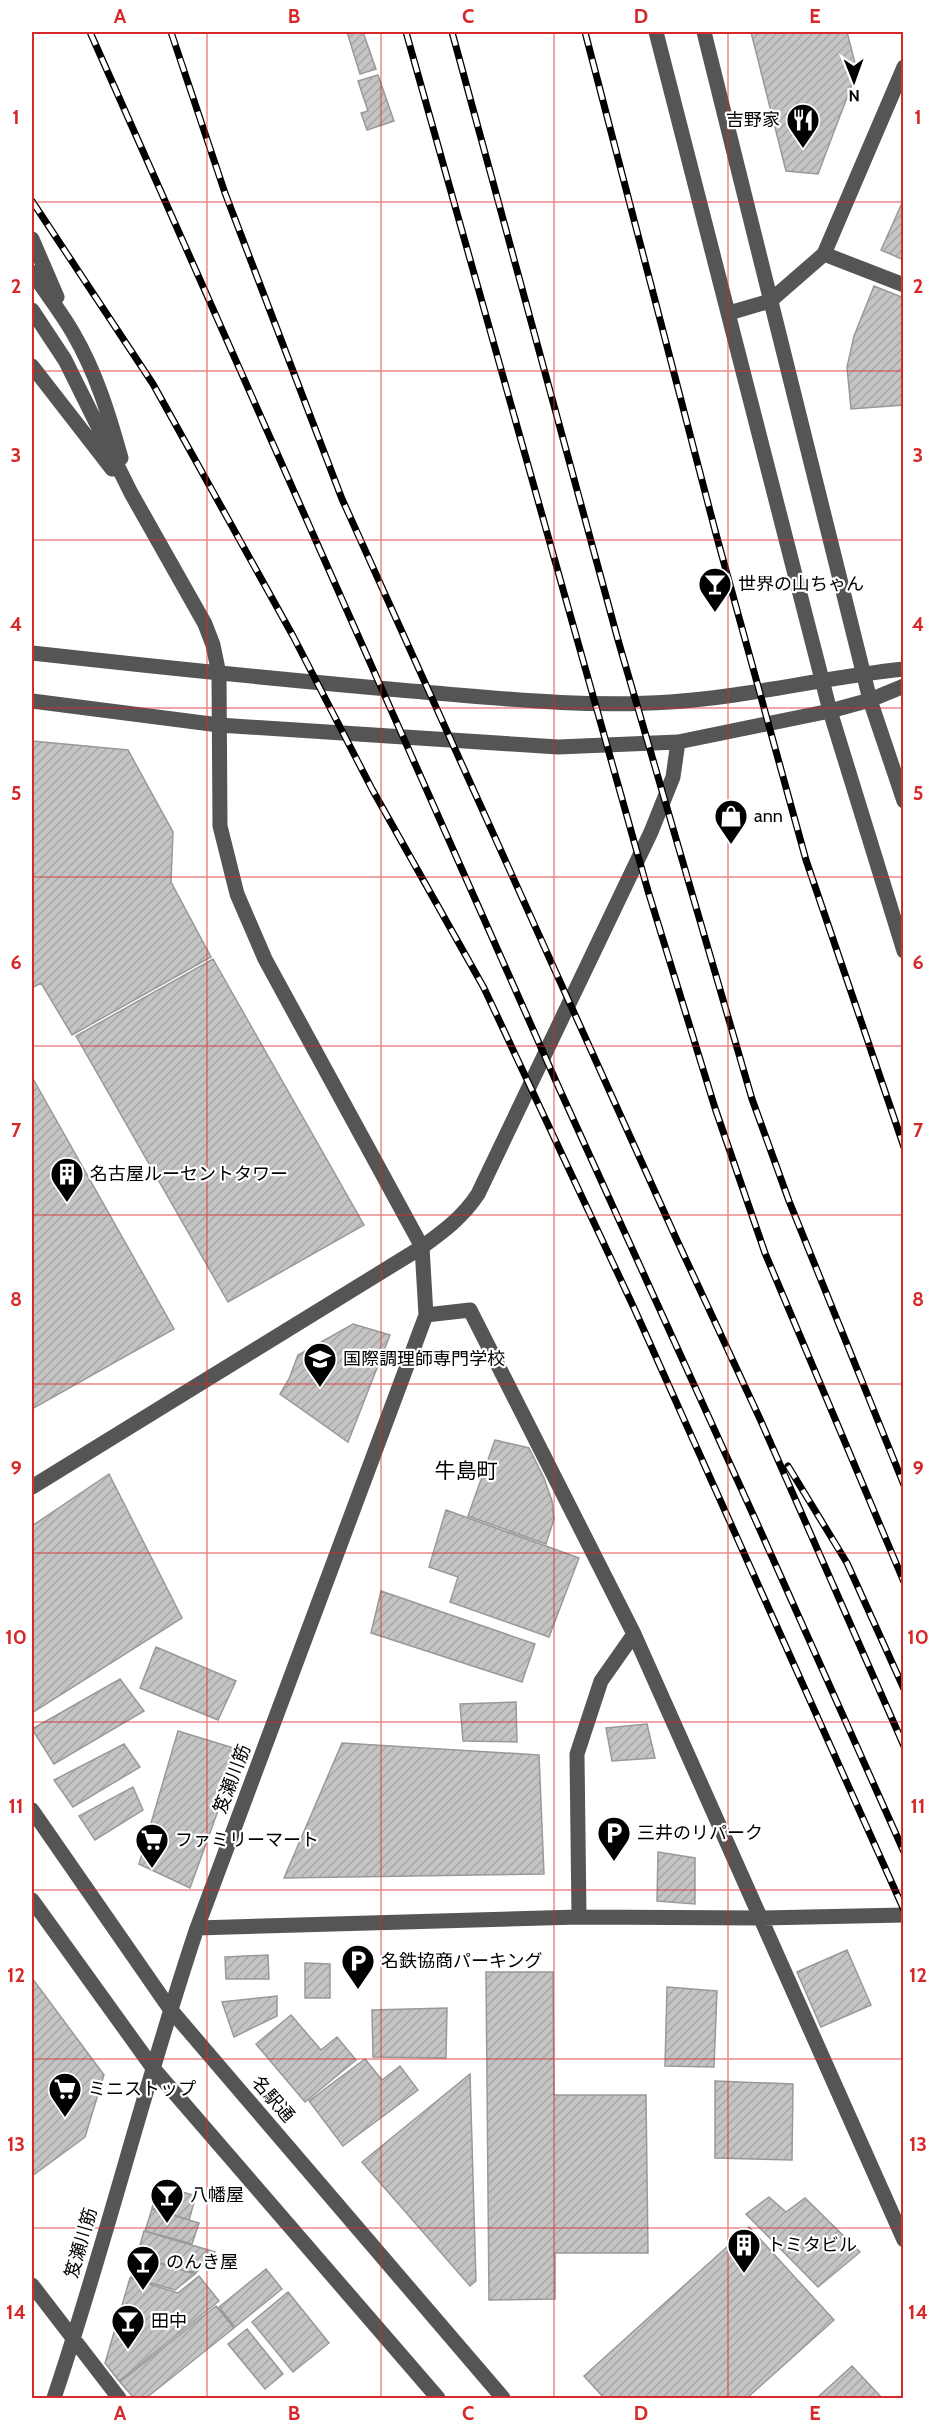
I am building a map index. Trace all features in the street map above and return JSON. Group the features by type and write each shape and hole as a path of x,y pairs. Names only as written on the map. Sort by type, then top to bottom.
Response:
{"street":[{"path":"656,32 830,711 903,951"},
{"path":"704,32 870,700 903,801"},
{"path":"729,314 770,301 824,254 903,66"},
{"path":"32,239 107,407 131,493"},
{"path":"824,254 903,285"},
{"path":"32,272 73,333"},
{"path":"32,310 65,360 131,493 206,624 219,674 220,826 237,894 265,959 422,1247"},
{"path":"32,366 131,493"},
{"path":"32,653 219,674 546,702 669,702 779,689 864,673 903,669"},
{"path":"32,701 219,725 558,747 678,742 830,711 870,700 903,686"},
{"path":"32,1487 422,1247 451,1226 466,1211 478,1194 651,832 673,777 678,742"},
{"name":"笈瀬川筋","path":"54,2398 74,2338 170,2009 197,1928 426,1315 422,1247"},
{"path":"426,1315 470,1310 634,1634 903,2240"},
{"path":"579,1917 577,1754 601,1681 634,1634"},
{"name":"名駅通","path":"32,1810 170,2009 503,2398"},
{"path":"32,1900 153,2068 438,2398"},
{"path":"197,1928 579,1917 761,1918 903,1915"},
{"path":"32,2285 119,2398"}],"building":[{"path":"347,32 363,32 376,69 360,74"},
{"path":"751,32 847,32 857,71 818,174 786,171"},
{"path":"378,75 394,121 367,130 361,113 368,111 358,81"},
{"path":"904,203 904,260 881,250"},
{"path":"874,286 904,298 904,405 851,409 847,367 854,336"},
{"path":"32,741 128,750 173,832 171,882 211,957 72,1035 41,983 32,988"},
{"path":"213,959 364,1225 228,1302 76,1036"},
{"name":"名古屋ルーセントタワー","path":"32,1077 174,1329 32,1409"},
{"path":"353,1324 390,1335 348,1442 280,1394 289,1379 298,1355"},
{"path":"495,1440 529,1448 544,1478 552,1501 554,1519 546,1544 468,1516"},
{"path":"109,1474 182,1618 32,1713 32,1526"},
{"path":"446,1510 579,1558 549,1637 450,1602 458,1577 429,1567"},
{"path":"381,1591 535,1644 522,1682 371,1633"},
{"path":"156,1647 236,1681 218,1720 140,1688"},
{"path":"120,1679 144,1711 54,1764 32,1729"},
{"path":"516,1702 517,1742 463,1741 460,1704"},
{"path":"647,1724 655,1758 612,1761 606,1728"},
{"path":"178,1731 240,1750 190,1888 139,1864"},
{"path":"342,1743 539,1755 544,1874 284,1878"},
{"path":"124,1744 140,1767 73,1807 54,1780"},
{"path":"133,1787 143,1810 95,1840 79,1816"},
{"path":"658,1852 695,1858 695,1904 657,1901"},
{"path":"847,1950 871,2005 821,2027 797,1972"},
{"path":"268,1955 269,1979 226,1979 225,1957"},
{"path":"305,1963 330,1964 330,1998 305,1998"},
{"path":"486,1972 553,1972 554,2095 646,2095 648,2253 555,2253 555,2299 489,2300"},
{"path":"32,1978 104,2075 85,2137 32,2176"},
{"path":"667,1987 717,1991 714,2067 665,2066"},
{"path":"277,1996 277,2016 234,2037 222,2002"},
{"path":"447,2008 446,2058 373,2057 372,2010"},
{"path":"291,2015 321,2050 337,2037 356,2060 305,2102 256,2044"},
{"path":"365,2059 382,2080 400,2066 418,2090 343,2146 309,2101"},
{"path":"470,2074 476,2281 470,2286 362,2162"},
{"path":"715,2081 793,2084 792,2160 715,2158"},
{"path":"159,2185 196,2196 189,2220 152,2208"},
{"path":"769,2197 786,2212 805,2198 860,2252 818,2287 746,2214"},
{"path":"152,2209 199,2223 192,2244 145,2231"},
{"name":"トミタビル","path":"749,2227 834,2320 747,2398 604,2398 584,2376"},
{"path":"144,2231 215,2252 196,2273 137,2256"},
{"path":"137,2257 195,2274 175,2290 131,2277"},
{"path":"266,2269 282,2289 235,2327 219,2307"},
{"path":"199,2276 219,2301 119,2381 105,2363 130,2278 178,2293"},
{"path":"288,2292 329,2343 293,2372 252,2322"},
{"path":"216,2306 234,2328 146,2398 134,2398 120,2382"},
{"path":"247,2329 283,2374 265,2389 228,2344"},
{"path":"852,2366 882,2398 817,2398"}],"railway":[{"path":"90,32 559,1088 904,1852"},
{"path":"171,32 225,193 342,499 760,1419 904,1746"},
{"path":"406,32 648,891 715,1108 765,1253 904,1582"},
{"path":"452,32 618,640 752,1099 789,1201 904,1485"},
{"path":"585,32 716,534 806,860 904,1147"},
{"path":"32,201 153,384 293,636 372,789 484,988 634,1308 904,1910"},
{"path":"788,1466 847,1563 904,1689"}],"place":[{"name":"吉野家","path":"803,149"},
{"name":"世界の山ちゃん","path":"715,613"},
{"name":"ann","path":"731,845"},
{"name":"名古屋ルーセントタワー","path":"67,1203"},
{"name":"国際調理師専門学校","path":"320,1388"},
{"name":"三井のリパーク","path":"614,1862"},
{"name":"ファミリーマート","path":"152,1869"},
{"name":"名鉄協商パーキング","path":"358,1990"},
{"name":"ミニストップ","path":"65,2118"},
{"name":"八幡屋","path":"167,2224"},
{"name":"トミタビル","path":"744,2274"},
{"name":"のんき屋","path":"143,2291"},
{"name":"田中","path":"128,2350"}],"district":[{"name":"牛島町","path":"466,1471"}]}
